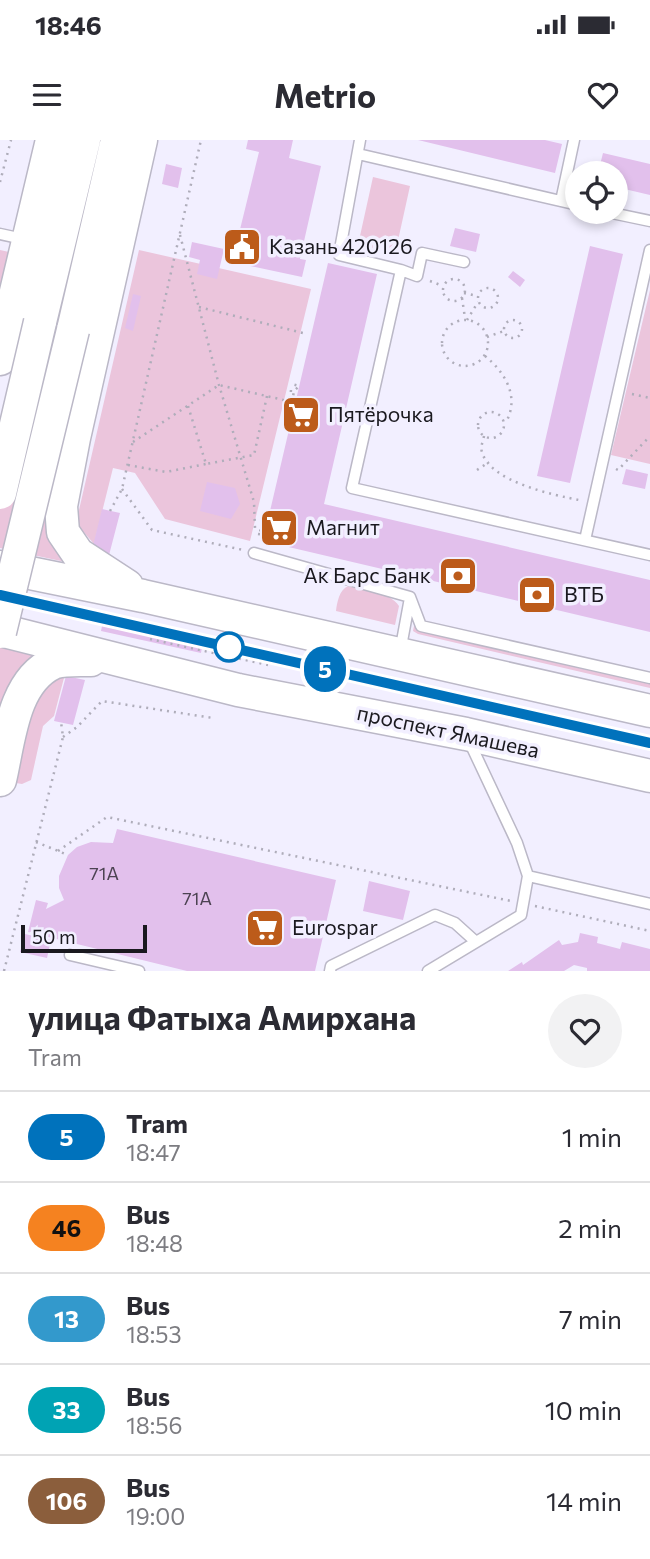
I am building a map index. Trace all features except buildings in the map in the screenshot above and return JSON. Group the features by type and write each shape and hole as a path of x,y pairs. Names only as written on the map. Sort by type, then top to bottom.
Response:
{"main road":[{"path":"0,359 14,237 52,140"},
{"path":"0,493 84,140"},
{"path":"0,631 117,140"},
{"path":"141,140 61,506 62,531 78,554 143,596"},
{"path":"0,460 16,471 33,476 51,471 62,461 74,438"},
{"path":"0,567 143,596 650,711"},
{"name":"проспект Ямашева","path":"0,631 238,690 466,734 650,776"},
{"path":"0,780 19,702 36,674 55,662 110,659"},
{"path":"0,716 8,747"}],"lane":[{"path":"360,140 339,255 417,276 422,253 464,262"},
{"path":"561,201 574,140"},
{"path":"358,154 565,202"},
{"path":"628,216 650,221"},
{"path":"585,540 650,250"},
{"path":"401,270 352,488 650,555"},
{"path":"254,553 410,597"},
{"path":"399,655 410,597"},
{"path":"410,597 421,626 650,678"},
{"path":"428,971 521,915 528,876 517,842 466,734"},
{"path":"528,876 650,904"},
{"path":"330,971 331,966 435,915 454,923 476,942"},
{"path":"70,955 139,971"}],"path":[{"path":"0,182 11,140"},
{"path":"110,511 122,488 128,465 201,140"},
{"path":"180,232 239,458 254,502 258,532"},
{"path":"462,298 454,301 446,298 443,286 449,280 457,280 464,286 462,298 466,320"},
{"path":"485,288 493,289 498,295 497,303 490,308 482,307 477,296 485,288"},
{"path":"464,293 477,296"},
{"path":"466,320 478,302"},
{"path":"199,307 303,333"},
{"path":"466,320 477,323 487,337 488,347 479,362 470,366 452,363 445,357 441,339 451,324 466,320"},
{"path":"510,320 517,321 521,326 521,333 515,337 509,337 504,331 510,320"},
{"path":"487,337 504,331"},
{"path":"485,356 503,373 512,405 501,435 490,438 484,436 478,426 482,415 493,411 503,418 505,423"},
{"path":"290,390 292,402 294,391 299,386 292,384"},
{"path":"133,442 219,385 288,401"},
{"path":"618,391 650,398"},
{"path":"128,465 166,472 254,455 267,396"},
{"path":"188,406 206,464"},
{"path":"484,436 481,450 502,475 542,493 593,503"},
{"path":"601,467 618,470 650,436"},
{"path":"477,470 489,462"},
{"path":"122,488 152,530 254,553"},
{"path":"150,639 268,665"},
{"path":"63,737 77,727 102,701 214,718"},
{"path":"4,971 63,737 61,722"},
{"path":"58,851 107,817 650,931"},
{"path":"36,842 68,855"}],"shaded area":[{"path":"373,177 410,186 395,254 358,245"},
{"path":"0,250 9,252 0,291"},
{"path":"139,250 311,289 250,541 165,519 135,473 113,468 94,544 76,523"},
{"path":"650,290 650,464 611,455"},
{"path":"0,483 25,493 45,492 75,564 0,548"},
{"path":"348,586 376,592 395,601 399,606 395,625 336,611 341,594"},
{"path":"414,626 650,678 650,688 418,634 413,631"},
{"path":"0,640 50,652 5,712 0,703"},
{"path":"65,674 54,716 43,726 31,780 22,784 10,782 39,688"}],"tram line":[{"path":"0,595 650,743"},
{"name":"5","path":"0,595 650,743"}],"place":[{"name":"Казань 420126","path":"242,247"},
{"name":"Пятёрочка","path":"301,415"},
{"name":"Магнит","path":"279,528"},
{"name":"Ак Барс Банк","path":"458,576"},
{"name":"ВТБ","path":"537,595"},
{"name":"Eurospar","path":"265,928"}]}
